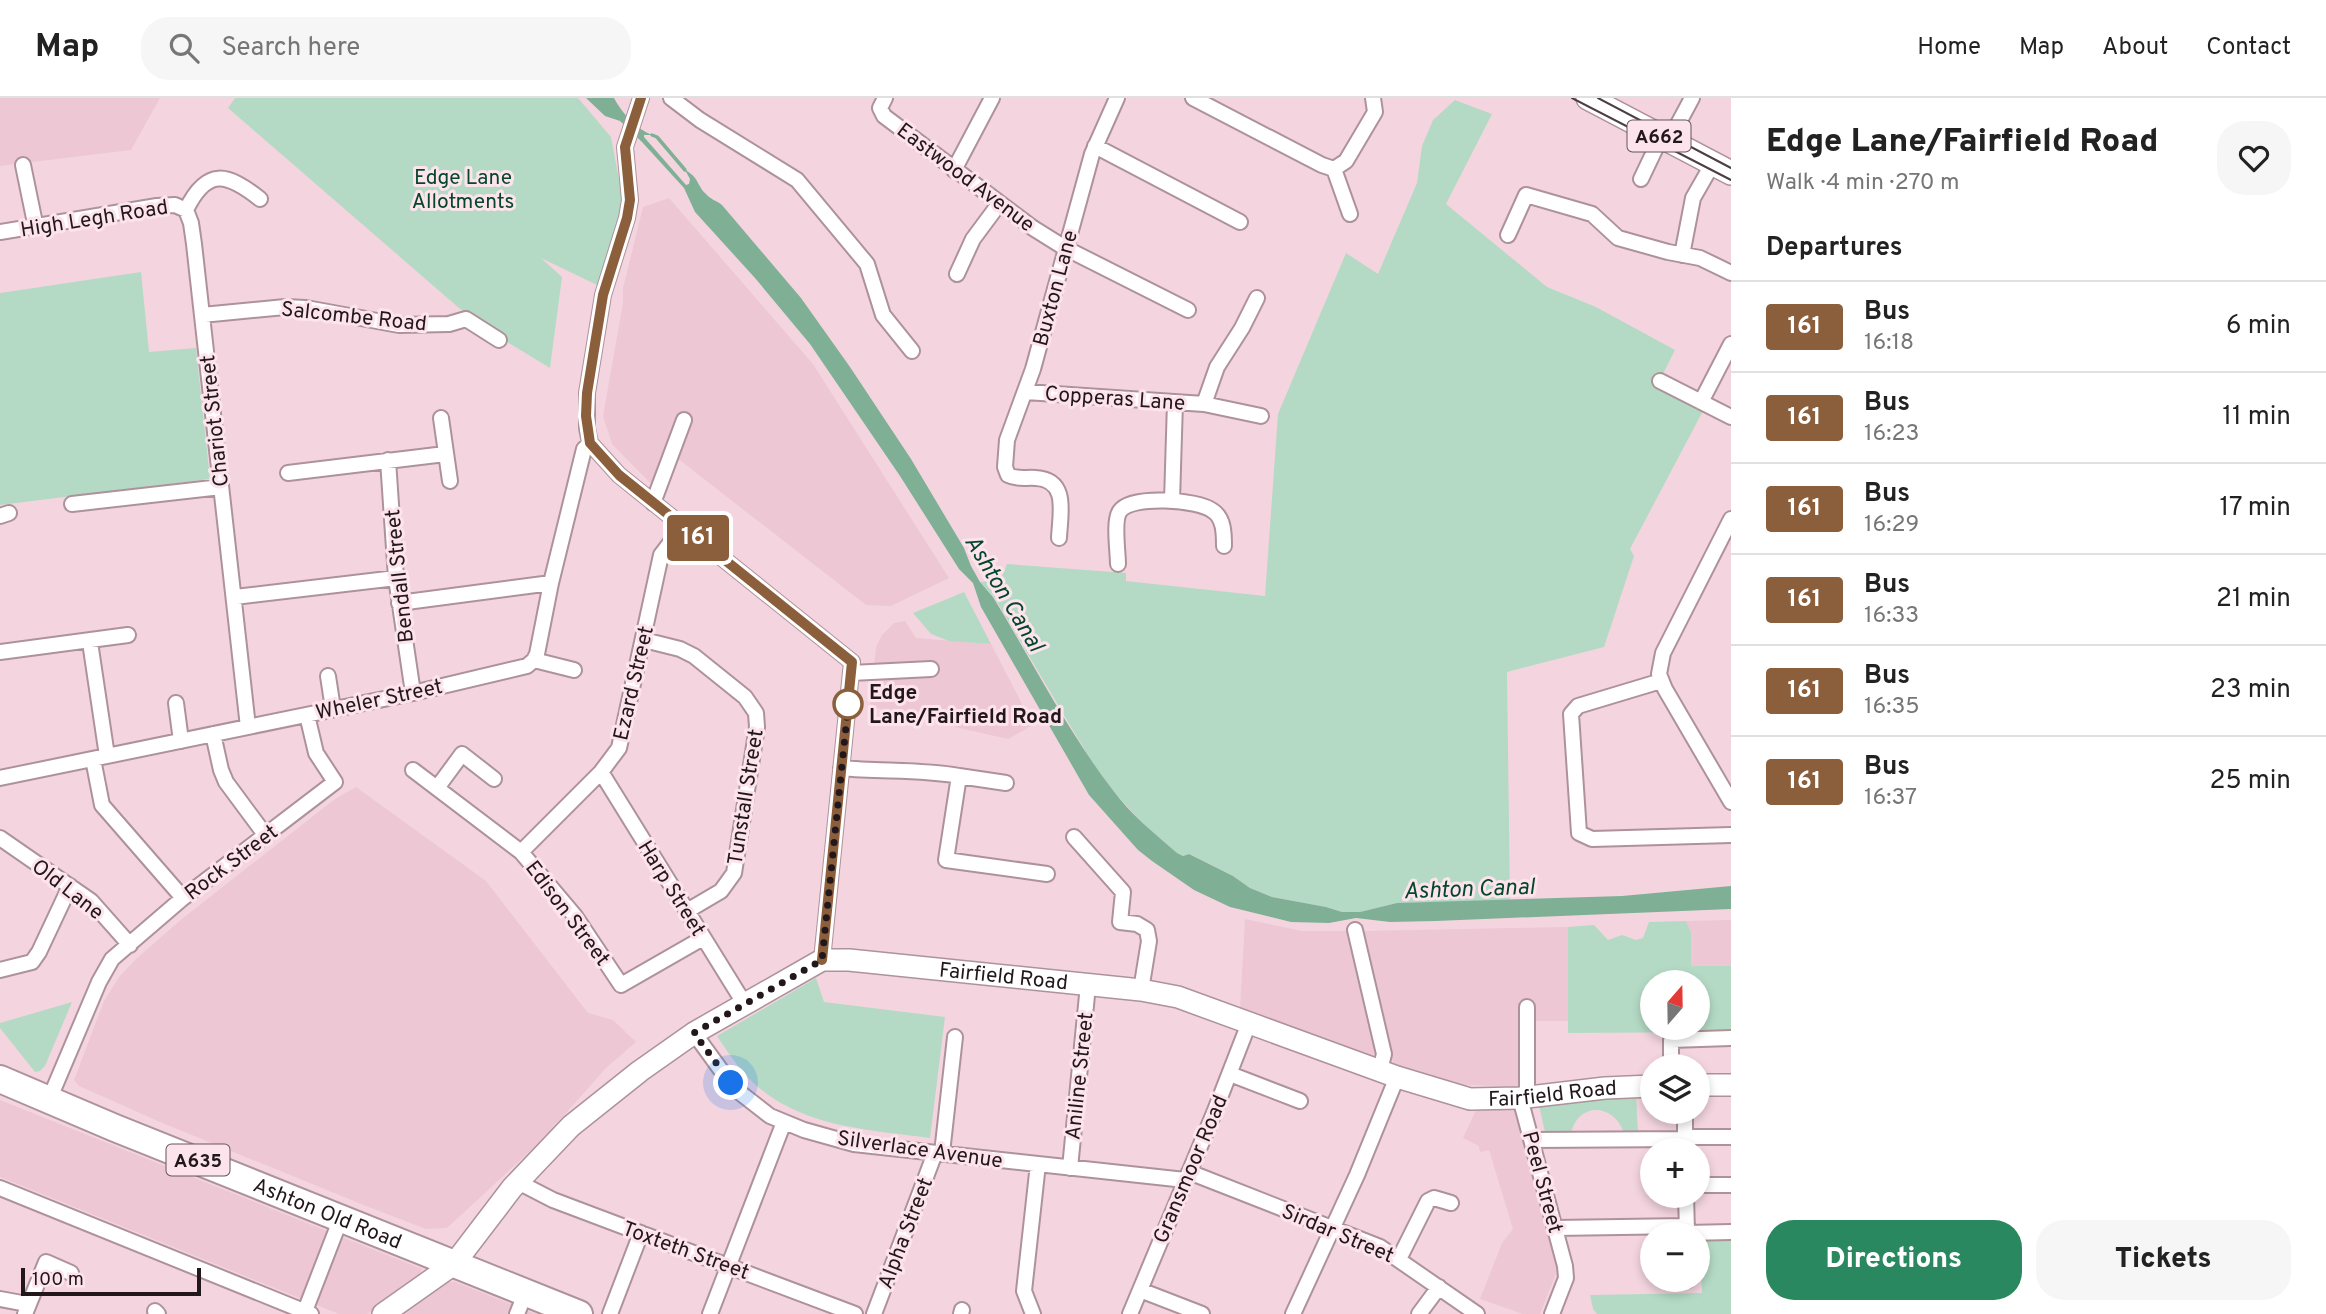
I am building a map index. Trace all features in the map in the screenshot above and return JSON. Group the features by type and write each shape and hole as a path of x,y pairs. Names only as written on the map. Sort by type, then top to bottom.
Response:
{"highway":[{"name":"Ashton Old Road","path":"0,1079 454,1264 521,1304 579,1314"}],"main road":[{"name":"A662","path":"1601,101 1665,139 1722,168"}],"street":[{"path":"383,1314 454,1264 518,1182 571,1126 639,1071 694,1033 822,960 852,662 619,475 590,443 586,416 593,345 603,295 622,237 630,200 625,147 641,98"},
{"path":"671,98 700,120 797,180 867,264 883,314 912,351"},
{"name":"Eastwood Avenue","path":"885,98 880,108 884,116 999,204 1065,248 1188,310"},
{"path":"954,170 992,98"},
{"name":"Buxton Lane","path":"1059,538 1061,495 1058,487 1045,479 1013,477 1006,472 1006,450 1026,392 1095,146 1117,98"},
{"path":"1193,98 1334,169"},
{"path":"1641,179 1692,98"},
{"path":"1334,169 1346,160 1374,105"},
{"path":"1095,146 1240,222"},
{"path":"23,165 36,228"},
{"path":"1682,254 1693,198 1722,168"},
{"path":"1334,169 1350,214"},
{"path":"186,210 202,186 212,180 225,178 236,181 260,199"},
{"path":"1508,235 1526,195 1592,214 1618,238 1700,258 1731,273"},
{"path":"957,274 973,239 999,204"},
{"name":"High Legh Road","path":"0,232 157,206 174,205 186,210"},
{"name":"Chariot Street","path":"186,210 193,233 248,727"},
{"path":"1204,404 1217,367 1257,298"},
{"name":"Salcombe Road","path":"202,315 285,307 306,308 399,325 449,324 466,319 499,340"},
{"path":"1701,402 1731,344"},
{"path":"1660,381 1731,417"},
{"name":"Copperas Lane","path":"1026,392 1204,404 1261,416"},
{"path":"1172,502 1175,402"},
{"path":"441,418 450,481"},
{"path":"653,503 684,419"},
{"path":"574,670 534,660 584,449 590,443"},
{"path":"288,473 445,454"},
{"name":"Bendall Street","path":"388,460 396,578 413,693"},
{"path":"72,504 221,487"},
{"path":"1118,564 1118,512 1132,502 1194,503 1213,510 1222,525 1224,546"},
{"path":"1730,525 1663,653 1660,674 1731,802"},
{"name":"Ezard Street","path":"521,852 601,772 619,748 661,555 683,526"},
{"path":"235,597 396,578"},
{"path":"400,603 551,583"},
{"path":"0,652 128,635"},
{"name":"Tunstall Street","path":"644,640 680,649 694,656 745,697 756,713 757,727 734,873 721,891 687,911"},
{"path":"90,642 102,805 183,898"},
{"name":"Wheler Street","path":"0,778 413,693 509,671 527,666 534,660"},
{"path":"851,673 931,669"},
{"path":"1660,674 1578,706 1572,714 1579,833 1592,839 1731,835"},
{"path":"328,676 333,709"},
{"path":"176,703 181,741"},
{"name":"Rock Street","path":"48,1100 99,982 112,959 183,898 335,782 316,753 306,715"},
{"path":"213,734 226,782 266,836"},
{"path":"437,788 462,754 494,779"},
{"path":"841,768 929,771 1006,783"},
{"name":"Edison Street","path":"413,770 521,852 575,916 621,985 703,938"},
{"name":"Harp Street","path":"601,772 744,1003"},
{"path":"959,776 946,860 1047,874"},
{"path":"1074,837 1123,892 1120,922 1147,930 1149,941 1141,990"},
{"name":"Old Lane","path":"0,838 91,901 130,945"},
{"path":"0,970 32,962 40,953 70,886"},
{"path":"1293,1314 1357,1175 1388,1074 1355,930"},
{"name":"Fairfield Road","path":"822,960 849,960 1141,990 1193,1001 1388,1074 1470,1098 1523,1098 1640,1087"},
{"name":"Aniline Street","path":"1070,1168 1088,985"},
{"name":"Peel Street","path":"1527,1007 1523,1098 1566,1278 1552,1314"},
{"name":"Gransmoor Road","path":"1130,1314 1249,1023"},
{"name":"Silverlace Avenue","path":"694,1033 734,1088 770,1116 803,1130 855,1144 1070,1168 1187,1176"},
{"name":"Alpha Street","path":"874,1314 939,1153 955,1037"},
{"path":"1671,1054 1671,1040 1731,1038"},
{"path":"1230,1074 1300,1101"},
{"path":"1710,1086 1731,1085"},
{"path":"710,1314 784,1122"},
{"path":"1710,1139 1731,1137"},
{"path":"1532,1140 1640,1141"},
{"path":"1033,1314 1024,1291 1038,1164"},
{"name":"Sirdar Street","path":"1187,1176 1380,1247 1477,1314"},
{"name":"Toxteth Street","path":"518,1182 553,1200 856,1314"},
{"path":"1710,1185 1731,1185"},
{"path":"0,1188 308,1313 341,1218"},
{"path":"1399,1259 1428,1201 1434,1198 1451,1203"},
{"path":"1555,1228 1640,1230"},
{"path":"1710,1232 1731,1232"},
{"path":"610,1314 640,1233"},
{"path":"0,1299 26,1309 46,1262 71,1273"},
{"path":"1419,1314 1439,1287"},
{"path":"1140,1290 1202,1314"}],"shaded area":[{"path":"0,98 160,98 131,150 0,166"},
{"path":"586,98 614,98 630,120 652,135 644,137 686,185 690,179 685,170 708,196 722,205 801,298 911,459 964,548 980,582 993,597 1065,720 1096,767 1127,807 1177,853 1183,856 1189,854 1233,876 1250,888 1272,897 1342,912 1360,912 1397,903 1622,896 1731,886 1731,909 1436,921 1390,922 1356,918 1329,923 1291,922 1230,907 1194,890 1152,861 1138,850 1089,795 981,607 973,583 959,569 900,476 810,344 695,212 684,188 620,121 605,116"},
{"path":"669,198 813,364 949,578 891,606 866,605 677,458 664,497 612,444 603,416 623,303 623,288 643,207"},
{"path":"905,621 916,638 991,644 1033,725 1008,739 955,727 955,722 870,707 876,647 882,635 894,623"},
{"path":"356,787 486,881 588,1013 613,1020 636,1042 606,1068 542,1140 447,1228 426,1229 366,1206 160,1122 79,1086 74,1080 104,1001 119,977 136,959 183,918 335,799"},
{"path":"1245,919 1302,931 1347,931 1379,1052 1370,1056 1240,1009"},
{"path":"1731,920 1731,966 1691,966 1691,932 1686,921"},
{"path":"1568,927 1568,1021 1520,1021 1519,1087 1448,1084 1394,1067 1362,931"},
{"path":"0,1100 422,1269 418,1280 367,1314 339,1314 0,1177"},
{"path":"1477,1108 1516,1108 1558,1269 1540,1314 1523,1314 1480,1299 1502,1243 1513,1229 1489,1150 1480,1152 1479,1146 1463,1138"},
{"path":"449,1282 455,1282 536,1314 403,1314"}],"green space":[{"name":"Edge Lane Allotments","path":"235,98 578,98 611,137 623,201 597,285 541,258 562,277 550,368 459,308 228,108"},
{"path":"1455,100 1492,114 1446,204 1547,287 1596,307 1675,350 1657,386 1704,409 1630,549 1634,556 1604,647 1507,672 1510,901 1397,903 1360,912 1342,912 1272,897 1250,888 1233,876 1189,854 1183,856 1177,853 1144,825 1113,791 1090,759 994,597 980,582 1000,581 1007,564 1126,573 1126,581 1265,596 1278,414 1346,253 1378,274 1417,183 1422,146 1433,120"},
{"path":"141,272 149,352 196,348 210,479 0,505 0,293"},
{"path":"964,592 991,644 949,641 931,634 913,613"},
{"path":"1686,921 1691,932 1691,966 1731,966 1731,1032 1710,1032 1710,970 1640,970 1640,1033 1568,1033 1568,927 1594,925 1608,940 1622,935 1636,940 1643,938 1649,922"},
{"path":"816,978 824,1002 945,1017 930,1138 854,1128 805,1114 782,1104 761,1090 732,1058 717,1036"},
{"path":"72,1002 45,1066 35,1072 0,1028 0,1023"},
{"path":"1636,1096 1638,1134 1624,1133 1613,1116 1597,1110 1581,1115 1571,1133 1545,1132 1539,1106"},
{"path":"1731,1240 1731,1314 1597,1314 1593,1309 1590,1295 1710,1292 1710,1241"}],"waterway":[{"path":"652,135 657,137 685,170"}],"tram line":[{"path":"1572,98 1731,180"},
{"path":"1598,98 1731,168"}],"bus line":[{"name":"161","path":"641,98 624,152 630,200 627,218 603,295 593,345 587,393 588,436 590,443 619,475 852,662 822,960"}],"place":[{"name":"Edge Lane/Fairfield Road","path":"848,704"}],"route":[{"path":"731,1083 694,1033 822,960 849,697 848,704"}],"water label":[{"name":"Ashton Canal","path":"1005,593"},
{"name":"Ashton Canal","path":"1469,888"}]}
